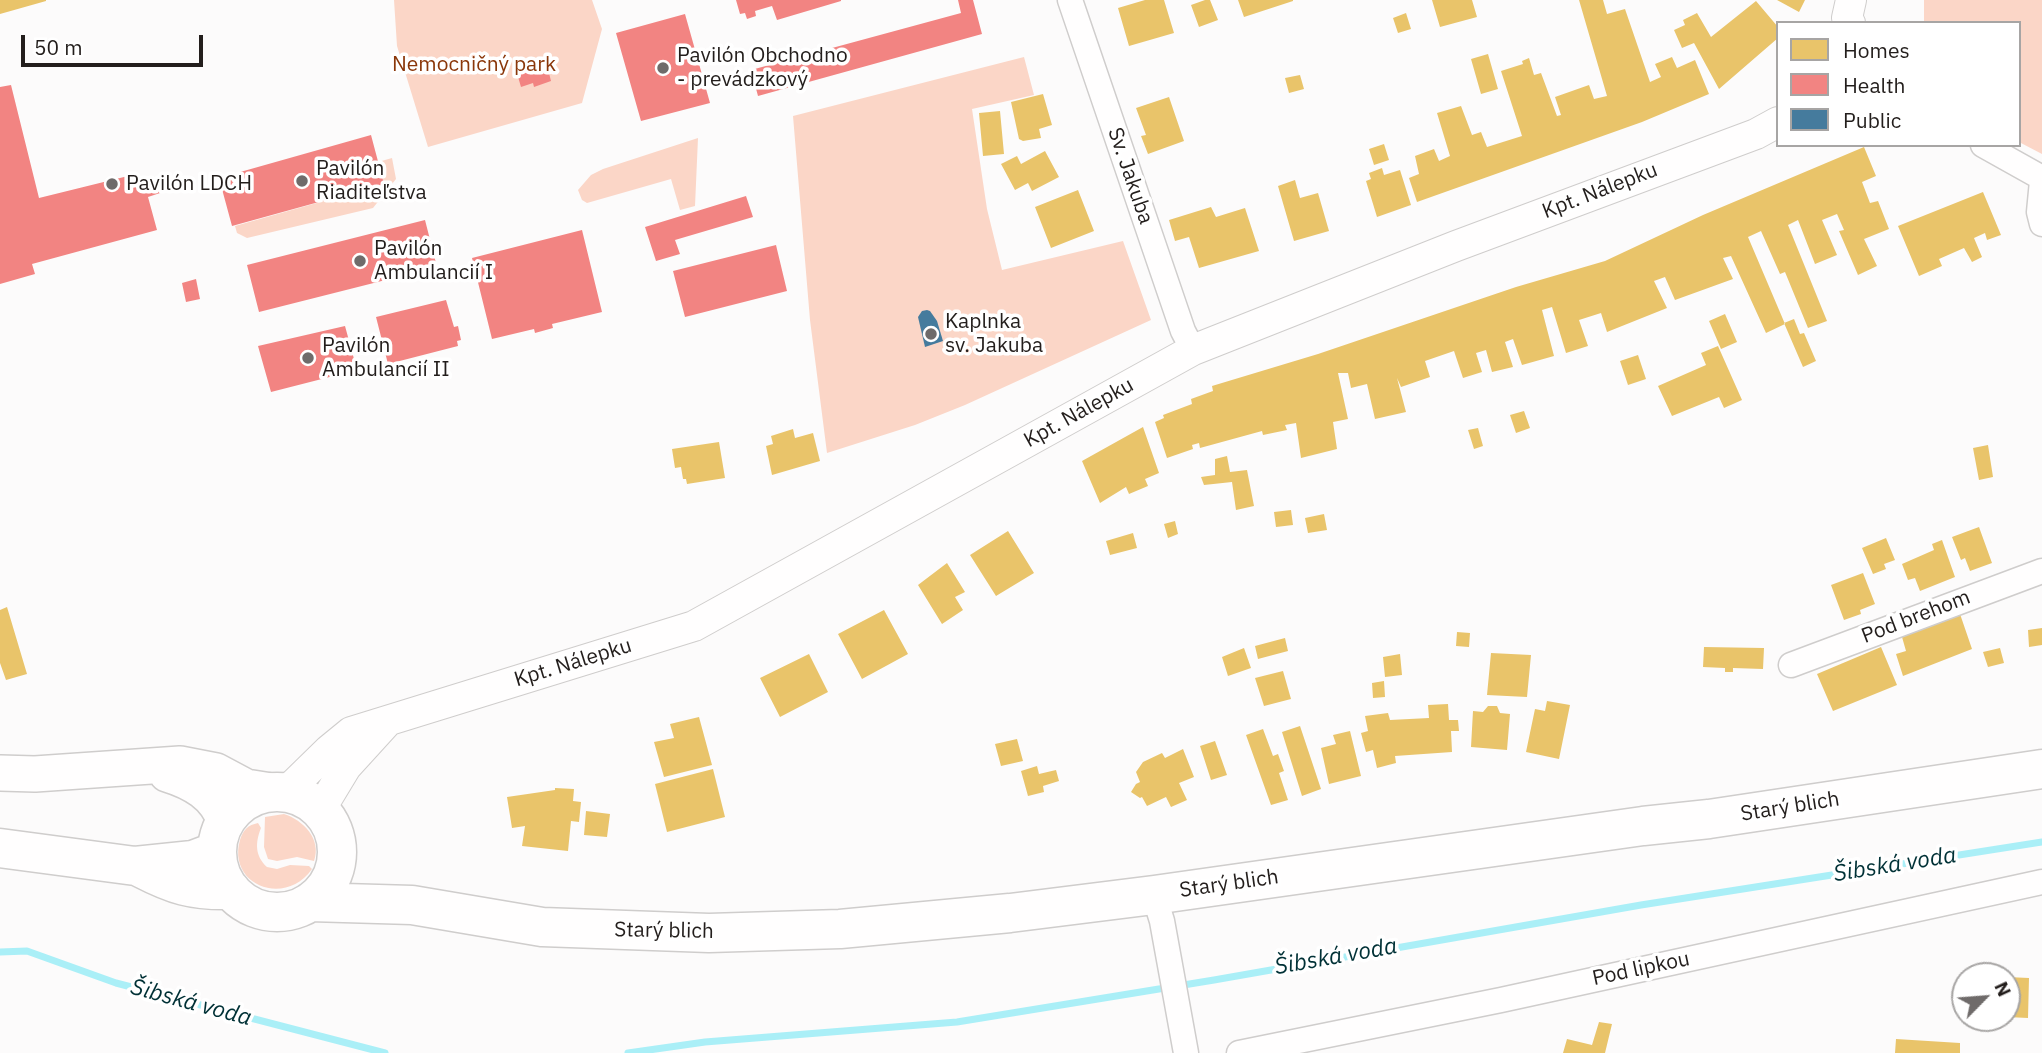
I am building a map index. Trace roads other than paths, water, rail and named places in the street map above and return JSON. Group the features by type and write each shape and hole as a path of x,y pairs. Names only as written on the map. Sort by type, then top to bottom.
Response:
{"main road":[{"path":"0,773 35,774 144,766 180,764 216,771 246,787 299,795 320,810 335,837 337,852 334,872 324,889 310,902 294,909 268,911 244,902 230,890 223,878 220,808 186,780 144,766"},
{"name":"Starý blich","path":"310,902 412,905 542,928 709,933 839,929 1010,913 1154,895 1709,819 2042,769"},
{"path":"0,849 135,866 193,860 221,836 237,807 253,796 279,792"},
{"name":"Starý blich","path":"337,852 369,879 412,905"},
{"path":"135,866 171,883 202,891 230,890"}],"street":[{"name":"Sv. Jakuba","path":"1070,0 1183,331 1193,350"},
{"path":"1849,21 1847,18 1851,0"},
{"name":"Kpt. Nálepku","path":"279,792 351,732 694,626 1193,350 1456,246 1756,134 1776,123"},
{"path":"1986,147 2042,180 2039,212 2042,224"},
{"name":"Pod brehom","path":"1791,665 2042,571"},
{"path":"320,810 346,767 390,719"},
{"name":"Pod lipkou","path":"1239,1053 2042,882"},
{"path":"1154,895 1167,946 1186,1053"}],"waterway":[{"name":"Šibská voda","path":"628,1053 705,1042 957,1022 1641,905 2042,842"},
{"name":"Šibská voda","path":"0,952 27,951 116,983 385,1053"}],"place":[{"name":"Pavilón Obchodno - prevádzkový","path":"663,68"},
{"name":"Pavilón Riaditeľstva","path":"302,181"},
{"name":"Pavilón LDCH","path":"112,184"},
{"name":"Pavilón Ambulancií I","path":"360,261"},
{"name":"Kaplnka sv. Jakuba","path":"931,334"},
{"name":"Pavilón Ambulancií II","path":"308,358"}],"park label":[{"name":"Nemocničný park","path":"474,65"}]}
